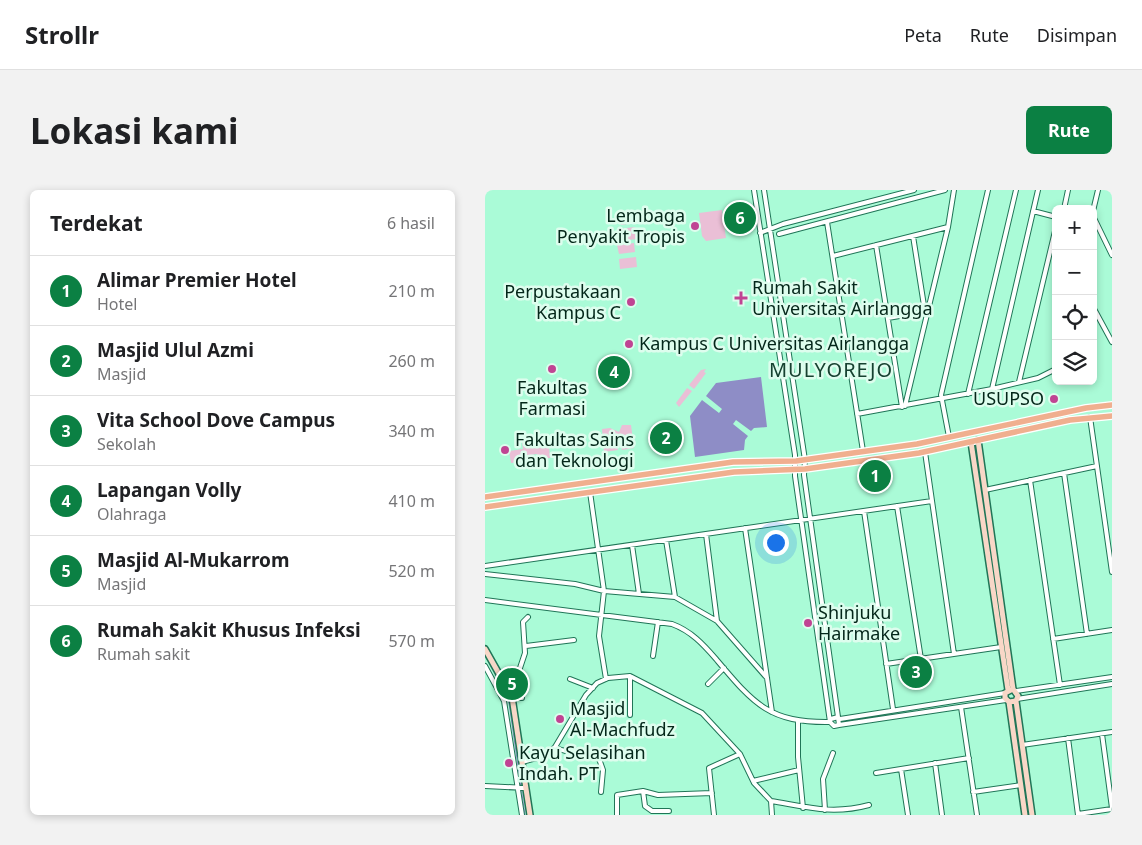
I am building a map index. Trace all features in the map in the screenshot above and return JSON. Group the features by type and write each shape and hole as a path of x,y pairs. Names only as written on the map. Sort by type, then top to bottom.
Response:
{"main road":[{"path":"485,497 733,462 796,461 917,444 1087,408 1112,405"},
{"path":"485,507 734,472 805,469 922,452 1090,417 1112,416"},
{"path":"1028,420 1033,422 1033,428"},
{"path":"974,441 985,490 1001,647 1011,691 1016,700 1032,815"},
{"path":"974,441 1011,691 1008,701 1025,815"},
{"path":"917,444 922,452"},
{"path":"485,649 488,658 512,696 512,726 522,788 530,815"},
{"path":"1008,701 1016,700"}],"street":[{"path":"754,190 796,461 795,469 801,520 831,720 834,726 1008,701"},
{"path":"763,190 805,460 811,519 839,725"},
{"path":"760,234 783,224 912,190"},
{"path":"779,234 945,190"},
{"path":"903,407 948,227 954,190"},
{"path":"949,437 941,400 988,190"},
{"path":"968,394 1016,190"},
{"path":"992,389 1038,190"},
{"path":"1065,205 1068,190"},
{"path":"1094,205 1098,190"},
{"path":"882,198 884,206"},
{"path":"1033,211 1052,216"},
{"path":"827,222 863,451"},
{"path":"1097,224 1112,255"},
{"path":"833,256 948,227"},
{"path":"913,236 927,312"},
{"path":"1020,382 1052,244"},
{"path":"877,245 903,407"},
{"path":"888,318 927,312"},
{"path":"1097,315 1112,342"},
{"path":"857,414 941,400 992,389 1046,375 1052,371"},
{"path":"1090,417 1112,572"},
{"path":"922,452 932,501 953,654"},
{"path":"985,490 1097,466"},
{"path":"1064,473 1087,634"},
{"path":"1030,480 1060,685"},
{"path":"590,492 603,591 599,644 606,679"},
{"path":"485,566 932,501"},
{"path":"897,506 921,659"},
{"path":"864,511 893,709"},
{"path":"745,528 772,712"},
{"path":"706,534 717,621"},
{"path":"666,540 675,597"},
{"path":"632,545 639,594"},
{"path":"485,574 575,584 603,591 675,597 717,621 767,678"},
{"path":"485,600 567,609 602,616 677,626 697,638 750,697 772,712 798,722 831,720 1112,677"},
{"path":"522,698 512,696 526,646 523,622 528,618"},
{"path":"653,656 658,622"},
{"path":"1053,639 1112,630"},
{"path":"526,646 574,640"},
{"path":"886,664 1001,647"},
{"path":"485,666 502,695 512,726 518,761 544,756 555,747 566,727 593,688 606,679 630,676 702,713 740,754 753,781 771,801 803,808 849,811 869,805"},
{"path":"708,684 724,668"},
{"path":"630,676 630,714"},
{"path":"570,679 593,688"},
{"path":"1016,700 1112,684"},
{"path":"961,707 977,815"},
{"path":"798,722 799,770 803,808"},
{"path":"1022,745 1112,732"},
{"path":"1068,738 1078,814 1112,809 1102,734"},
{"path":"555,747 566,752 587,751 598,756 603,770 601,792"},
{"path":"825,810 823,779 833,753"},
{"path":"714,815 709,768 740,754"},
{"path":"876,773 969,758"},
{"path":"935,763 942,815"},
{"path":"901,769 908,815"},
{"path":"753,781 799,770"},
{"path":"973,792 1021,785"},
{"path":"485,786 522,788 522,815"},
{"path":"617,815 617,795 643,791 658,795 712,793"},
{"path":"643,791 645,806 651,811 669,811"},
{"path":"771,801 772,815"}],"shaded area":[{"path":"722,210 726,238 706,241 702,236 699,213"},
{"path":"633,214 634,223 621,225 620,216"},
{"path":"635,227 637,239 618,241 617,229"},
{"path":"634,243 635,252 619,254 617,245"},
{"path":"636,257 637,267 620,269 619,259"},
{"path":"706,369 704,372 706,373 694,389 689,385 701,370"},
{"path":"687,388 692,391 679,407 676,403"},
{"path":"622,425 631,425 634,448 622,450 621,447 617,447 618,450 604,452 602,429 610,428 619,432"},
{"path":"531,440 536,440 537,447 549,446 550,458 538,459 537,454 524,456 524,462 511,463 509,451 523,449 522,442 531,444"}],"water":[{"path":"761,377 767,427 754,428 751,431 736,420 733,424 748,436 745,440 744,450 695,457 690,416 702,400 719,413 722,409 706,396 716,383"}],"waterway":[{"path":"501,683 509,703 525,815"}],"place":[{"name":"Rumah Sakit Khusus Infeksi","path":"740,218"},
{"name":"Lembaga Penyakit Tropis","path":"695,226"},
{"name":"Rumah Sakit Universitas Airlangga","path":"741,298"},
{"name":"Perpustakaan Kampus C","path":"631,302"},
{"name":"Kampus C Universitas Airlangga","path":"629,344"},
{"name":"Fakultas Farmasi","path":"552,369"},
{"name":"Lapangan Volly","path":"614,372"},
{"name":"USUPSO","path":"1054,399"},
{"name":"Masjid Ulul Azmi","path":"666,438"},
{"name":"Fakultas Sains dan Teknologi","path":"505,450"},
{"name":"Alimar Premier Hotel","path":"875,476"},
{"name":"Shinjuku Hairmake","path":"808,623"},
{"name":"Vita School Dove Campus","path":"916,672"},
{"name":"Masjid Al-Mukarrom","path":"512,684"},
{"name":"Masjid Al-Machfudz","path":"560,719"},
{"name":"Kayu Selasihan Indah. PT","path":"509,763"}],"district":[{"name":"MULYOREJO","path":"831,370"}]}
